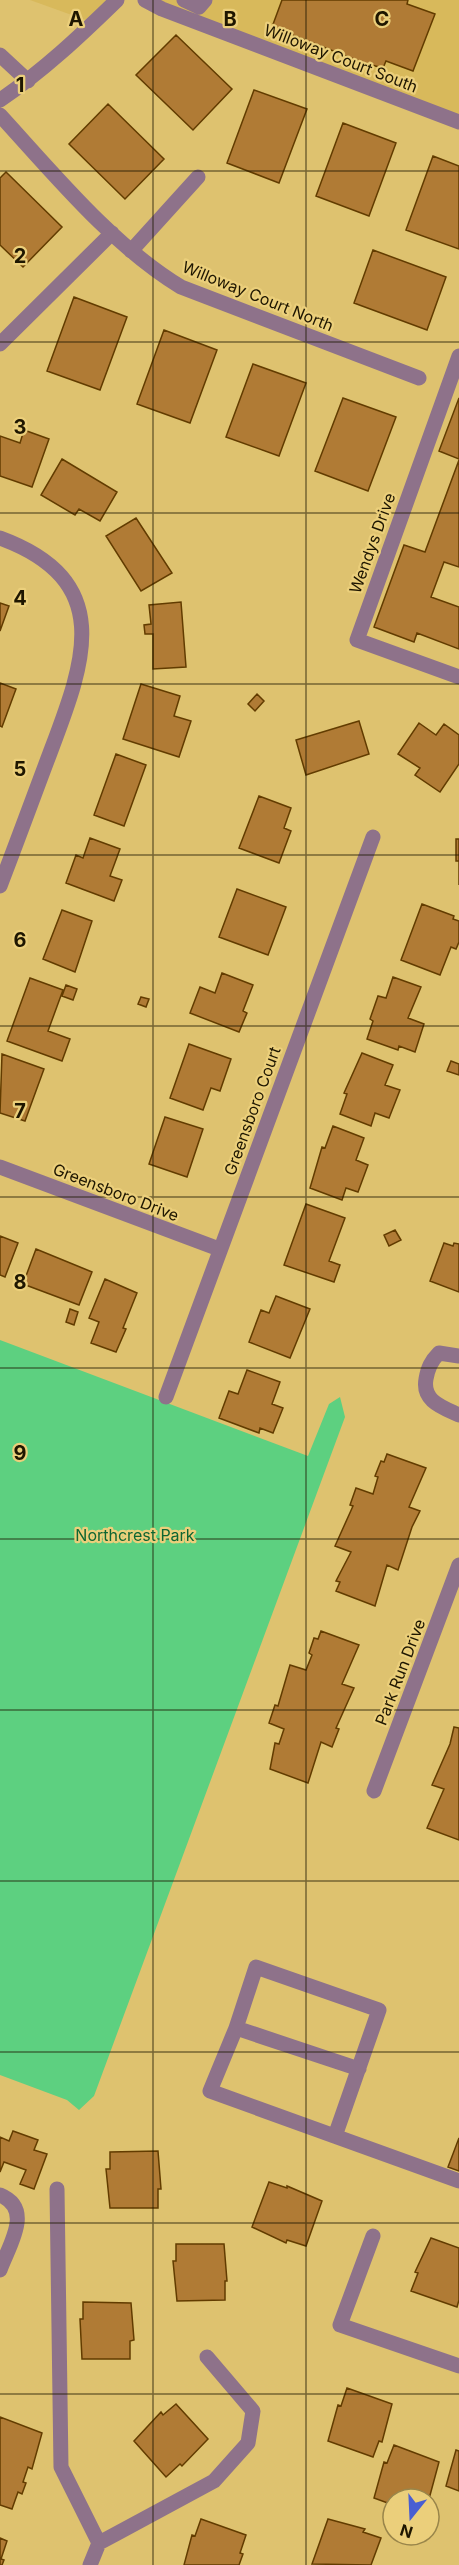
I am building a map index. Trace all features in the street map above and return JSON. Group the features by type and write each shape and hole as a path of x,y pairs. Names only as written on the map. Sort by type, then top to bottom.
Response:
{"street":[{"name":"Willoway Court South","path":"145,0 162,9 459,122"},
{"path":"184,0 199,7 205,0"},
{"path":"0,100 28,81 71,45 111,2"},
{"path":"0,55 28,81"},
{"name":"Willoway Court North","path":"0,115 112,233 154,271 181,287 419,378"},
{"path":"131,250 198,177"},
{"path":"0,344 112,233"},
{"name":"Wendys Drive","path":"459,356 357,640 459,677"},
{"path":"0,538 34,552 50,564 68,586 81,618 84,641 69,701 0,886"},
{"name":"Greensboro Court","path":"166,1397 373,837"},
{"name":"Greensboro Drive","path":"0,1167 219,1250"},
{"path":"459,1356 439,1353 431,1361 424,1388 427,1396 439,1406 459,1415"},
{"name":"Park Run Drive","path":"374,1791 459,1565"},
{"path":"334,2136 379,2010 256,1967 236,2028 210,2091 334,2136 459,2181"},
{"path":"236,2028 359,2070"},
{"path":"57,2189 61,2467 99,2542"},
{"path":"0,2194 12,2200 18,2210 18,2221 0,2270"},
{"path":"373,2236 340,2325 459,2366"},
{"path":"90,2565 99,2542 214,2481 248,2443 253,2411 207,2357"}],"shaded area":[{"path":"30,0 117,0 94,23"},
{"path":"145,0 459,0 459,122"}],"green space":[{"name":"Northcrest Park","path":"0,1340 308,1456 329,1404 340,1397 345,1417 94,2096 79,2110 67,2100 0,2075"}],"building":[{"path":"282,0 408,0 407,4 435,14 413,71 386,61 383,68 364,63 272,27"},
{"path":"176,35 232,89 193,130 136,75"},
{"path":"254,90 307,109 279,183 227,163"},
{"path":"108,104 164,159 125,199 69,144"},
{"path":"343,123 396,143 369,216 316,196"},
{"path":"433,156 459,166 459,249 406,230"},
{"path":"6,172 62,227 23,267 0,245 0,178"},
{"path":"373,250 446,277 427,330 354,303"},
{"path":"74,297 127,317 100,390 47,371"},
{"path":"164,330 217,350 190,423 137,404"},
{"path":"253,364 306,383 279,456 226,437"},
{"path":"343,398 396,417 368,491 315,471"},
{"path":"459,398 459,459 439,451"},
{"path":"24,430 49,439 32,487 0,476 0,436 20,443"},
{"path":"62,459 117,492 100,521 79,509 75,515 41,495"},
{"path":"459,460 459,567 444,562 431,597 459,607 459,649 417,633 414,642 374,627 404,545 425,552"},
{"path":"136,518 172,573 141,591 106,536"},
{"path":"181,602 186,667 153,669 153,634 145,634 144,625 151,624 149,605"},
{"path":"0,603 9,606 0,631"},
{"path":"0,683 16,689 2,727 0,726"},
{"path":"141,684 180,696 174,716 191,721 179,757 123,739"},
{"path":"257,694 264,701 255,711 248,704"},
{"path":"359,721 369,754 306,775 296,740"},
{"path":"419,723 436,735 444,724 459,735 459,764 440,792 415,775 420,768 398,754"},
{"path":"116,754 146,765 124,826 94,815"},
{"path":"259,796 291,808 284,828 291,831 279,863 239,848"},
{"path":"90,838 120,849 110,876 122,880 114,901 66,883 76,855 83,858"},
{"path":"456,839 459,839 459,861 456,861"},
{"path":"237,889 286,907 268,955 219,937"},
{"path":"422,904 454,916 453,919 459,921 459,942 456,949 451,947 440,975 401,960"},
{"path":"62,910 92,921 75,972 43,959"},
{"path":"222,973 253,985 243,1011 247,1013 239,1032 190,1013 200,987 215,993"},
{"path":"393,977 421,987 408,1018 424,1024 415,1052 399,1046 398,1050 367,1039 373,1021 370,1019 378,996 386,998"},
{"path":"30,978 63,990 48,1031 70,1039 62,1061 7,1041"},
{"path":"66,985 77,989 73,1000 62,996"},
{"path":"141,997 149,999 146,1007 138,1004"},
{"path":"189,1044 231,1059 220,1091 211,1088 203,1110 170,1098"},
{"path":"362,1053 393,1065 385,1085 400,1090 389,1118 375,1113 371,1126 340,1114 347,1094 344,1093"},
{"path":"2,1054 44,1069 25,1121 0,1113"},
{"path":"451,1061 459,1064 459,1075 447,1071"},
{"path":"165,1117 203,1129 187,1177 149,1164"},
{"path":"333,1126 364,1138 356,1160 368,1165 358,1192 346,1188 342,1200 310,1188 322,1147 325,1148"},
{"path":"306,1204 345,1218 329,1261 340,1265 334,1282 284,1265"},
{"path":"395,1230 401,1240 389,1246 384,1235"},
{"path":"0,1236 18,1243 5,1277 0,1275"},
{"path":"444,1243 453,1246 454,1243 459,1244 459,1292 430,1281"},
{"path":"36,1249 92,1272 79,1305 23,1284"},
{"path":"105,1279 137,1293 116,1352 91,1343 99,1322 89,1318"},
{"path":"276,1296 310,1309 290,1358 249,1342 261,1310 269,1313"},
{"path":"70,1309 78,1312 74,1325 66,1322"},
{"path":"247,1370 280,1382 272,1404 283,1408 273,1433 260,1428 259,1433 219,1418 229,1391 238,1394"},
{"path":"387,1454 426,1468 409,1507 420,1511 412,1527 398,1570 387,1565 375,1606 336,1591 340,1582 336,1581 351,1552 335,1546 353,1506 350,1505 356,1488 373,1494 378,1477 375,1476 381,1461 384,1462"},
{"path":"321,1631 359,1645 342,1684 354,1688 336,1728 339,1729 332,1747 321,1742 308,1783 270,1769 275,1743 279,1744 284,1729 269,1723 275,1705 278,1706 290,1665 306,1670 312,1655 309,1653 314,1638 318,1639"},
{"path":"454,1727 459,1728 459,1840 427,1828 444,1789 432,1785 450,1744"},
{"path":"13,2131 38,2140 34,2150 47,2154 34,2189 20,2184 26,2170 4,2162 0,2172 0,2137 9,2141"},
{"path":"459,2138 459,2171 448,2167"},
{"path":"158,2151 161,2189 158,2189 158,2208 110,2208 106,2169 110,2169 110,2152"},
{"path":"269,2182 287,2188 287,2186 322,2201 306,2246 287,2240 286,2243 252,2227"},
{"path":"431,2238 459,2248 457,2307 411,2291 418,2273 415,2272"},
{"path":"176,2244 224,2244 227,2281 225,2281 225,2300 177,2301 173,2261 176,2261"},
{"path":"83,2302 131,2303 134,2340 130,2341 130,2359 82,2359 80,2319 83,2319"},
{"path":"347,2388 392,2404 382,2442 379,2441 373,2457 328,2441 338,2405 341,2406"},
{"path":"176,2404 208,2439 182,2466 180,2464 166,2477 134,2441 161,2412 163,2415"},
{"path":"0,2417 42,2433 32,2469 28,2467 22,2494 18,2492 12,2509 0,2505"},
{"path":"394,2445 439,2462 432,2487 381,2487 381,2501 374,2498 384,2462 387,2463"},
{"path":"456,2450 459,2451 459,2491 446,2486"},
{"path":"201,2519 246,2535 239,2565 184,2565 192,2535 195,2536"},
{"path":"328,2519 365,2529 363,2532 381,2538 371,2565 312,2564"},
{"path":"0,2538 7,2541 1,2559 4,2560 2,2565 0,2565"}]}
